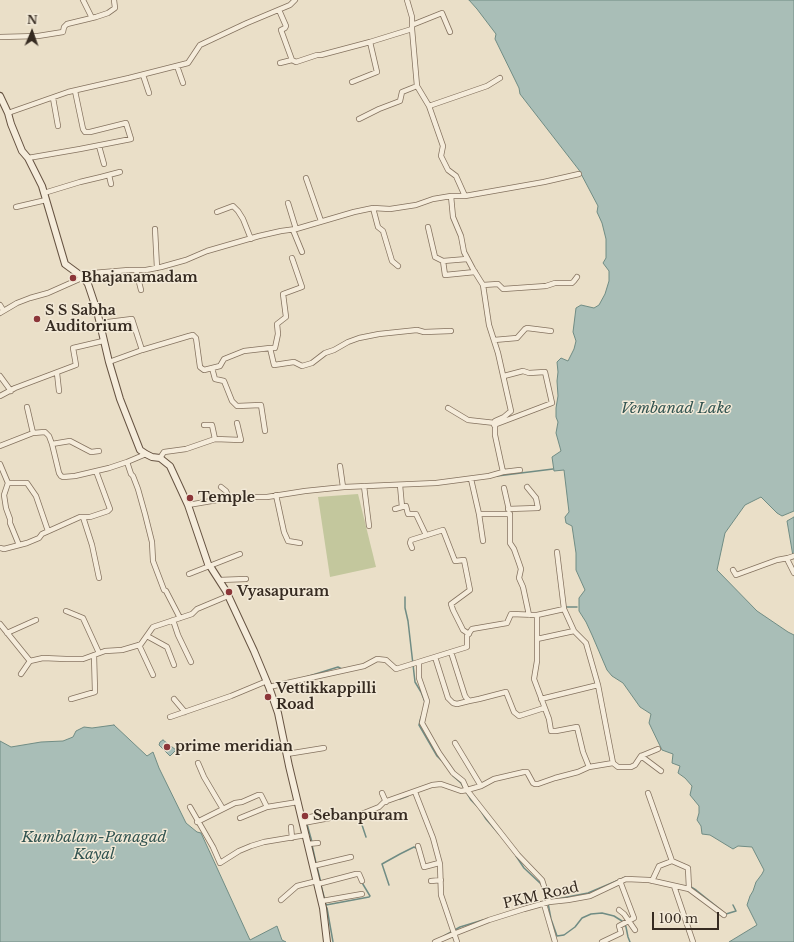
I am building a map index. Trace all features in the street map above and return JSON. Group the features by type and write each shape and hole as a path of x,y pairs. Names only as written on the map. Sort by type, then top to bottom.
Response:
{"main road":[{"path":"0,96 22,151 28,158 44,193 65,264 84,278 88,284 120,399 140,450 152,457 160,458 170,466 188,505 208,564 228,596 270,687 278,713 302,821 322,901 327,942"}],"street":[{"path":"84,0 92,18"},
{"path":"0,37 38,36 63,32 64,27 67,24 92,18 115,8 114,0"},
{"path":"8,113 75,91 188,63 200,45 290,5 295,0"},
{"path":"407,0 412,17 417,86 429,106 443,146 441,156 448,170 456,176 465,196"},
{"path":"279,10 286,26 281,30 292,60"},
{"path":"280,63 292,60 296,62 317,55 370,42 412,27 442,13 450,32"},
{"path":"352,82 377,72 370,42"},
{"path":"336,45 338,50"},
{"path":"177,66 183,83"},
{"path":"143,75 149,93"},
{"path":"429,106 487,86 500,78"},
{"path":"359,119 379,108 400,102 402,92 417,86"},
{"path":"28,158 131,139 126,123 85,132 83,129 75,91"},
{"path":"53,98 58,126"},
{"path":"99,146 104,164"},
{"path":"44,193 120,172"},
{"path":"0,305 2,312 30,298 48,293 93,273 157,268 186,260 207,251 281,231 295,229 354,212 373,208 390,210 416,205 432,199 451,196 465,196 544,182 579,174"},
{"path":"109,175 111,184"},
{"path":"306,178 321,221"},
{"path":"451,196 453,217 461,236 464,252 483,285 488,325 494,340 504,376 511,411 504,417 495,421 495,436 503,472"},
{"path":"16,207 46,200"},
{"path":"288,203 302,252"},
{"path":"217,212 234,206 243,220 251,239"},
{"path":"373,208 378,227 383,232 392,261 398,266"},
{"path":"428,227 435,257 443,262 467,259"},
{"path":"155,229 157,268"},
{"path":"109,362 142,350 193,335 196,338 200,367 204,370 220,366 224,359 244,351 275,348 278,334 277,324 286,317 283,294 302,287 292,258"},
{"path":"443,262 445,275 475,272"},
{"path":"136,270 141,290"},
{"path":"483,285 498,284 503,289 546,286 555,283 572,283 577,277"},
{"path":"100,323 132,319 142,350"},
{"path":"494,340 517,338 524,329 527,328 551,331"},
{"path":"270,348 274,365 294,362 302,366 312,363 325,353 359,338 379,334 418,330 424,332 451,331"},
{"path":"0,396 11,390 76,365 73,348 104,340"},
{"path":"212,368 215,379 224,381 232,401 236,406 261,405 264,431"},
{"path":"448,408 468,420 495,424 552,403 545,372 529,373 523,371 504,376"},
{"path":"57,372 59,391"},
{"path":"0,376 11,390"},
{"path":"27,407 33,433"},
{"path":"160,458 164,452 186,450 216,439 241,440 237,423"},
{"path":"204,424 212,425 216,439"},
{"path":"0,446 33,433 44,432 49,436 52,444 59,473 61,476 65,477 96,471 127,462 146,454"},
{"path":"52,444 70,441 91,452 99,451"},
{"path":"127,462 130,474 133,476 138,489 145,514 152,542 153,561 164,590 166,591 180,618"},
{"path":"0,464 8,483 4,495 6,508 19,545"},
{"path":"340,466 343,487"},
{"path":"188,505 235,497 267,497 306,490 436,483 471,479 520,470"},
{"path":"0,548 13,548 19,545 27,544 39,538 42,534 80,517 90,517 110,509 96,471"},
{"path":"450,474 450,481"},
{"path":"471,479 479,514 482,541"},
{"path":"8,483 27,483 36,496 48,531"},
{"path":"400,485 402,507"},
{"path":"364,486 370,526"},
{"path":"222,487 226,491 229,498"},
{"path":"479,514 538,508 536,498 527,487"},
{"path":"504,488 509,512 510,543 519,563 520,578 529,615"},
{"path":"276,495 284,532 288,541 300,543"},
{"path":"396,508 406,506 408,514 416,514 426,535"},
{"path":"83,517 92,545 99,578"},
{"path":"412,548 410,543 411,540 443,530 455,561 464,560 470,590 451,604 463,630 468,634"},
{"path":"557,552 564,610 574,631 586,643 598,685 613,763 618,767 631,767 635,765 641,756 658,749"},
{"path":"189,574 240,554"},
{"path":"733,570 736,575 777,560 794,556"},
{"path":"788,558 794,573"},
{"path":"219,580 246,579"},
{"path":"21,674 30,661 43,658 66,660 83,659 104,651 122,650 139,645 153,627 192,614 197,609 228,596"},
{"path":"270,687 364,666 377,660 386,660 396,669 467,647 467,636 472,629 507,623 511,614 537,615 564,610"},
{"path":"66,611 83,618 99,653"},
{"path":"537,615 537,661 534,679 549,719 551,731 577,727 583,752 589,767"},
{"path":"7,633 36,620"},
{"path":"173,620 178,635 191,662"},
{"path":"1,627 30,661"},
{"path":"537,639 574,631"},
{"path":"147,636 167,647 174,665"},
{"path":"139,645 153,674"},
{"path":"451,652 465,696 469,701"},
{"path":"71,699 95,692 94,655"},
{"path":"435,657 448,698 453,703 457,704 506,692 514,712 519,716 544,708"},
{"path":"419,662 419,678 427,701 422,724 453,773 463,781 467,790 518,855 542,880 550,902"},
{"path":"170,717 220,700 267,680"},
{"path":"541,699 598,685"},
{"path":"174,698 185,712"},
{"path":"454,743 481,786"},
{"path":"287,754 324,748"},
{"path":"641,756 660,771"},
{"path":"198,763 204,777 224,809"},
{"path":"302,821 346,815 359,815 379,807 384,802 432,785 441,784 461,790 467,790 481,786 494,779 524,772 527,772 535,784 538,784 578,772 589,767 613,763"},
{"path":"415,792 433,838 439,863 441,895 456,942"},
{"path":"382,793 386,802"},
{"path":"648,793 672,862"},
{"path":"198,822 235,803 242,802 258,795 261,795 267,807"},
{"path":"240,818 267,807 298,802"},
{"path":"190,807 213,847 220,863 239,851 251,846 264,842 306,835"},
{"path":"302,821 320,815"},
{"path":"291,827 292,838"},
{"path":"308,844 318,843"},
{"path":"418,846 424,866 439,863"},
{"path":"313,866 351,857"},
{"path":"652,881 659,866 672,862 688,868 689,889"},
{"path":"281,900 297,886 356,874 359,874 362,881"},
{"name":"PKM Road","path":"435,942 491,920 550,902 590,896 628,878 652,881 689,889 724,915"},
{"path":"432,881 440,880"},
{"path":"602,942 621,932 619,926 634,918 620,881"},
{"path":"674,886 693,942"},
{"path":"322,901 362,894"},
{"path":"544,904 555,942"},
{"path":"619,910 624,914 635,930"}],"green space":[{"path":"358,494 376,567 330,577 318,497"}],"water":[{"name":"Vembanad Lake","path":"469,0 794,0 794,511 782,516 761,497 745,505 725,533 717,570 757,611 794,635 794,942 729,942 757,925 747,905 756,882 764,870 752,847 738,846 733,849 710,835 702,834 701,826 697,820 699,806 690,795 692,786 678,773 680,766 672,763 673,754 662,750 649,723 651,714 640,707 623,683 612,676 607,670 586,622 579,611 579,598 585,590 576,570 576,553 572,526 566,523 565,517 569,512 564,470 554,471 552,457 561,451 556,433 558,422 556,417 558,396 557,362 561,358 568,361 574,349 576,341 573,332 576,308 581,305 594,308 599,305 605,294 609,281 609,271 603,263 606,258 606,239 602,223 597,212 598,206 579,170 520,94 519,88 495,39 496,34"},
{"path":"794,517 794,555 793,556 787,521"},
{"name":"Kumbalam-Panagad Kayal","path":"114,725 147,756 153,752 159,768 186,823 197,832 201,833 250,940 277,926 282,940 286,942 0,942 0,741 11,747 41,742 63,741 73,737 76,731 84,727 92,728"},
{"name":"prime meridian","path":"163,740 176,750 170,756 159,745"}],"waterway":[{"path":"497,476 553,469"},
{"path":"405,597 405,608 408,621 415,682 425,702"},
{"path":"565,607 577,607"},
{"path":"306,677 338,667 342,669"},
{"path":"421,717 419,725 437,756 441,760"},
{"path":"453,776 461,783 471,800 499,834"},
{"path":"400,799 408,796"},
{"path":"359,816 366,837"},
{"path":"307,824 312,842"},
{"path":"312,845 316,863"},
{"path":"389,885 382,864 414,847 416,848"},
{"path":"516,856 524,868 541,884"},
{"path":"317,867 321,883"},
{"path":"557,899 588,893 626,877"},
{"path":"321,885 326,905 369,897 370,896 361,881"},
{"path":"691,887 721,910"},
{"path":"536,903 546,901"},
{"path":"548,903 551,919 557,936 564,935 575,927 582,918 591,914 602,913 614,916 622,921 626,927 630,942"},
{"path":"726,914 736,911 733,905"},
{"path":"326,907 333,942"},
{"path":"444,936 460,927 483,920"}],"place":[{"name":"Bhajanamadam","path":"73,278"},
{"name":"S S Sabha Auditorium","path":"37,319"},
{"name":"Temple","path":"190,498"},
{"name":"Vyasapuram","path":"229,592"},
{"name":"Vettikkappilli Road","path":"268,697"},
{"name":"prime meridian","path":"167,747"},
{"name":"Sebanpuram","path":"305,816"}]}
